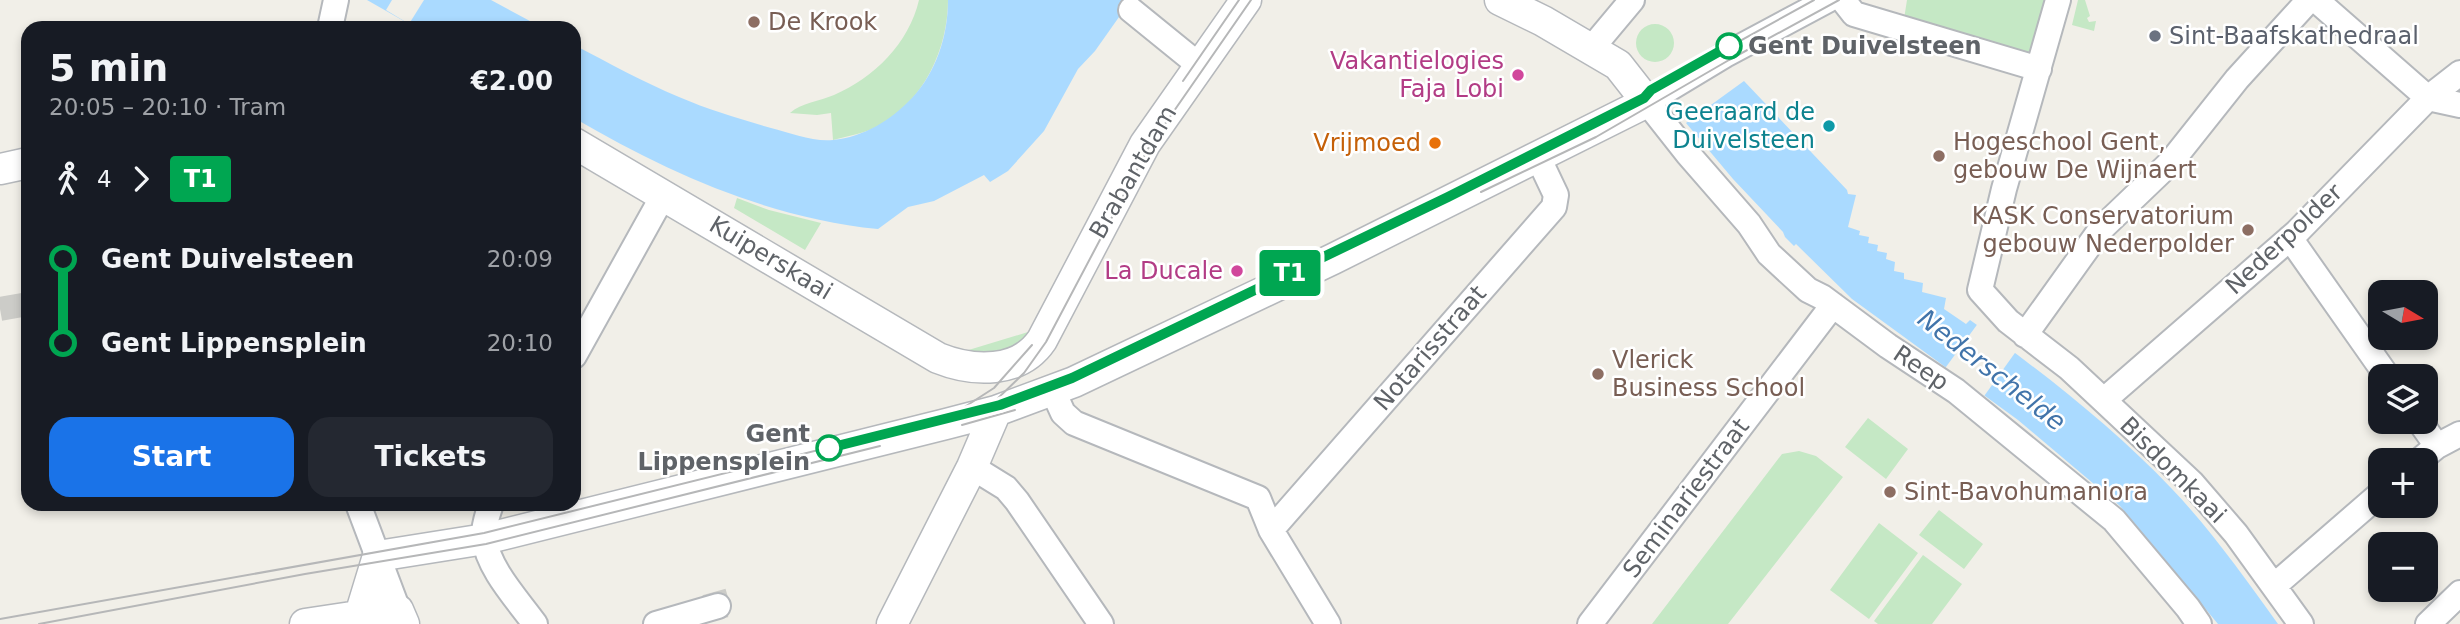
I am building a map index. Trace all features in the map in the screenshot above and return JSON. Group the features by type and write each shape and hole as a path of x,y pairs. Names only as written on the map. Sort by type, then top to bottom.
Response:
{"street":[{"path":"332,21 336,0"},
{"name":"Brabantdam","path":"970,368 1007,365 1034,352 1127,175 1164,115 1246,0"},
{"path":"1500,0 1543,20 1618,65 1654,101"},
{"path":"1598,53 1632,0"},
{"path":"378,556 485,539 996,411 1053,391 1320,265 1654,101 1725,55 1828,0"},
{"path":"1843,0 1854,14 2039,69 2058,0"},
{"path":"2011,330 2101,229 2171,162 2237,79 2309,0"},
{"path":"2316,0 2428,98 2460,105"},
{"path":"1130,10 1200,66"},
{"path":"1598,53 1613,75 1616,92 1612,114 1604,125"},
{"name":"Bisdomkaai","path":"2039,69 1980,290 2011,330 2069,368 2192,484 2236,534 2301,624"},
{"name":"Nederpolder","path":"2104,400 2290,238 2428,98 2460,73"},
{"name":"Reep","path":"1654,101 1688,154 1749,223 1769,254 1808,290 1956,391 2114,520 2189,608 2199,624"},
{"name":"Kuiperskaai","path":"581,147 938,358 970,368"},
{"name":"Notarisstraat","path":"1271,530 1554,207 1556,195 1538,157"},
{"path":"0,169 21,164"},
{"path":"581,343 664,194"},
{"path":"2290,238 2379,364"},
{"name":"Seminariestraat","path":"1590,624 1833,305"},
{"path":"1053,391 1063,413 1074,423 1258,498 1271,530 1328,624"},
{"path":"892,624 972,467 996,411"},
{"path":"2436,448 2460,434"},
{"path":"972,467 1006,488 1017,501 1101,624"},
{"path":"2274,586 2368,504"},
{"path":"304,624 360,615 401,617 361,511"},
{"path":"489,511 484,533 496,569 535,624"},
{"path":"360,615 378,556"},
{"path":"2428,624 2460,593"},
{"path":"656,624 718,606"}],"green space":[{"path":"919,0 948,0 944,36 921,88 896,115 869,130 833,140 831,113 790,113 849,88 876,69 907,31"},
{"path":"1907,0 2048,0 2031,54 2026,54 1904,19"},
{"path":"2078,0 2085,0 2089,22 2096,21 2094,31 2072,25"},
{"path":"1655,24 1669,29 1674,43 1669,57 1655,62 1641,57 1636,43 1641,29"},
{"path":"737,198 769,210 821,223 805,250 734,208"},
{"path":"1028,332 1028,336 1020,343 1004,352 962,352"},
{"path":"1868,418 1908,449 1886,479 1845,447"},
{"path":"1799,451 1816,456 1843,477 1728,624 1652,624 1782,454"},
{"path":"1939,510 1983,544 1964,569 1919,535"},
{"path":"1879,523 1918,553 1869,619 1830,590"},
{"path":"1923,555 1962,584 1932,624 1878,624 1874,621"}],"water":[{"path":"367,0 491,0 530,21 404,21"},
{"path":"948,0 1131,0 1095,51 1078,69 1044,131 1008,171 990,182 984,175 934,201 908,207 878,229 797,215 720,190 646,157 581,122 581,49 690,102 725,114 810,138 833,140 855,135 886,120 904,106 920,88 939,53"},
{"name":"Nederschelde","path":"1744,81 1848,194 1856,195 1848,227 1860,231 1859,235 1869,237 1868,243 1878,245 1877,251 1887,253 1886,259 1895,262 1894,271 1904,273 1904,279 1923,283 1922,292 1946,298 1944,309 1966,324 1970,320 1997,339 2125,443 2200,521 2278,624 2218,624 2120,506 2018,420 1852,299 1796,244 1794,246 1785,237 1686,123"}],"pier":[{"path":"392,0 424,0 411,21 404,21 386,10"},
{"path":"1979,322 2017,350 1982,399 1943,371"}],"tunnel":[{"path":"0,309 21,305"},
{"path":"714,592 718,606 733,605"}],"tram line":[{"path":"1183,81 1239,0"},
{"path":"993,403 1024,373 1046,342 1149,147 1251,0"},
{"path":"581,509 1000,405 1072,378 1448,197 1644,98 1651,90 1814,0"},
{"path":"1481,192 1596,137 1839,0"},
{"name":"T1","path":"829,448 1000,405 1072,378 1448,197 1644,98 1651,90 1729,46"},
{"path":"963,408 994,388 1032,345"},
{"path":"962,425 1015,410"},
{"path":"39,624 305,574 486,544 880,446"},
{"path":"0,619 484,533 573,511"}],"place":[{"name":"De Krook","path":"754,22"},
{"name":"Sint-Baafskathedraal","path":"2155,36"},
{"name":"Gent Duivelsteen","path":"1729,46"},
{"name":"Vakantielogies Faja Lobi","path":"1518,75"},
{"name":"Geeraard de Duivelsteen","path":"1829,126"},
{"name":"Vrijmoed","path":"1435,143"},
{"name":"Hogeschool Gent, gebouw De Wijnaert","path":"1939,156"},
{"name":"KASK Conservatorium gebouw Nederpolder","path":"2248,230"},
{"name":"La Ducale","path":"1237,271"},
{"name":"Vlerick Business School","path":"1598,374"},
{"name":"Gent Lippensplein","path":"829,448"},
{"name":"Sint-Bavohumaniora","path":"1890,492"}]}
